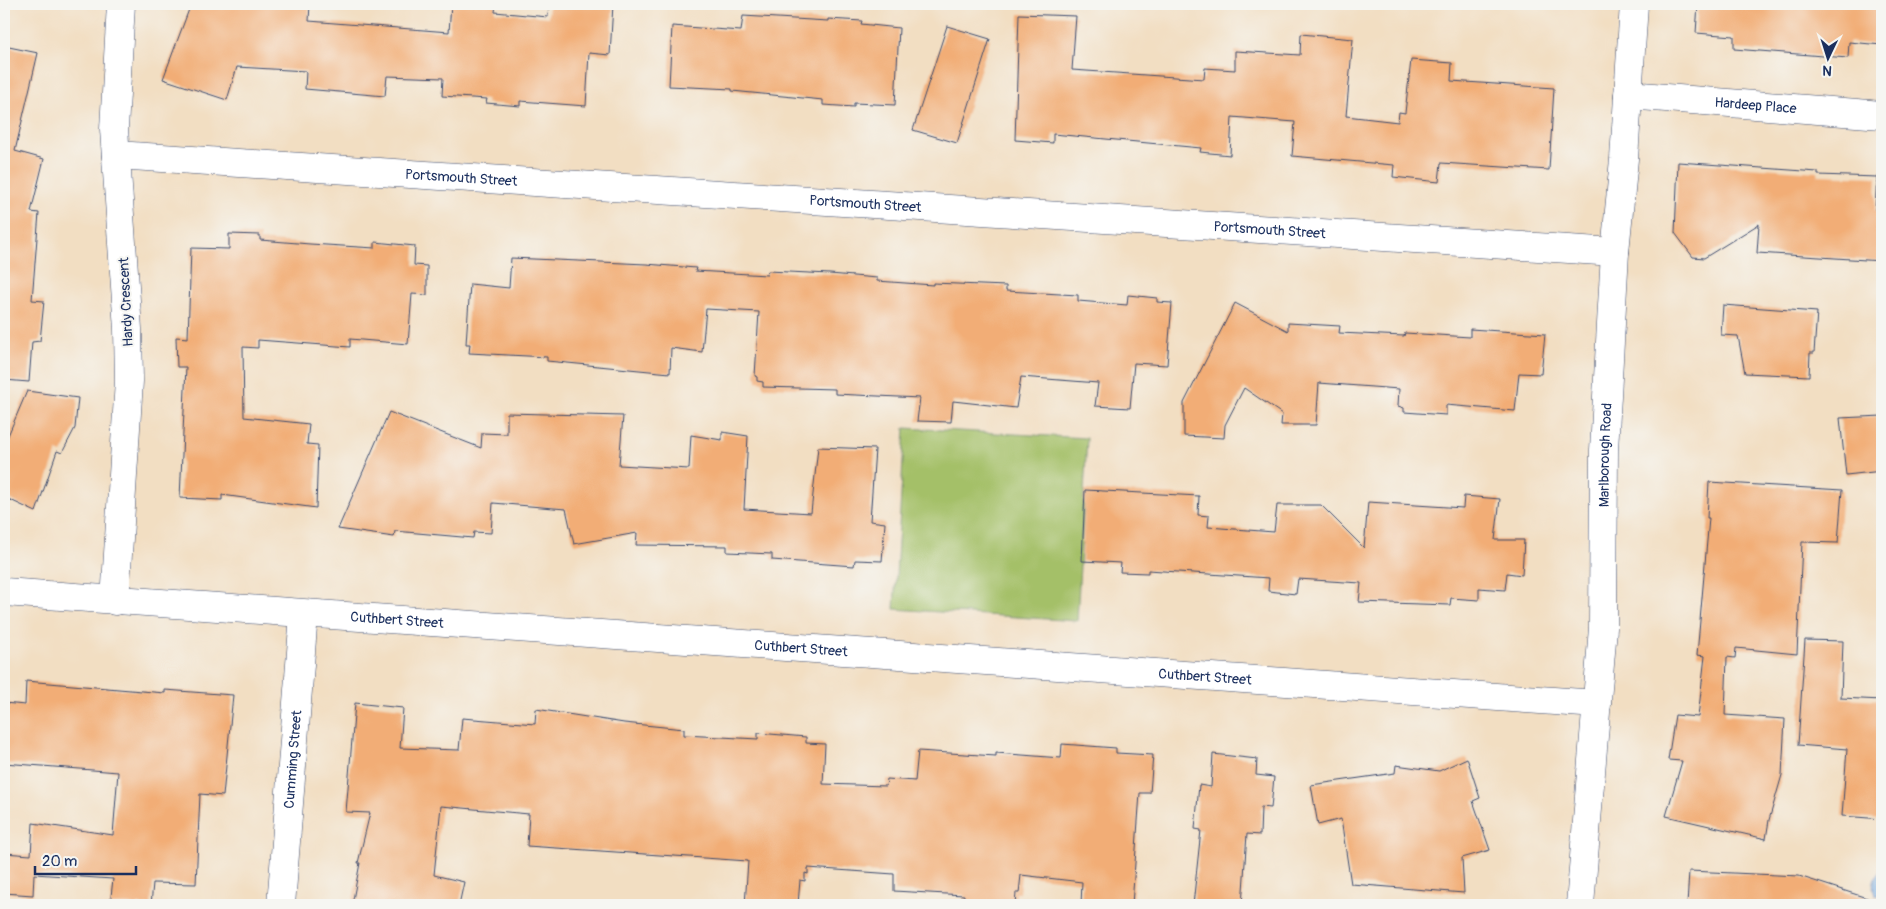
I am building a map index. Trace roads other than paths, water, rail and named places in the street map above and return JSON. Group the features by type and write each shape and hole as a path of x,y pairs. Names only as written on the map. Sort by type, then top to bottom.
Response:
{"street":[{"name":"Hardy Crescent","path":"115,601 129,372 114,129 121,4"},
{"name":"Marlborough Road","path":"1580,905 1603,628 1604,450 1615,252 1634,4"},
{"name":"Hardeep Place","path":"1628,95 1882,115"},
{"name":"Portsmouth Street","path":"116,155 1615,252"},
{"name":"Cuthbert Street","path":"4,592 1597,704"},
{"name":"Cumming Street","path":"281,905 304,614"}],"water":[{"path":"1882,868 1882,898 1875,894 1873,886 1874,880"}]}
